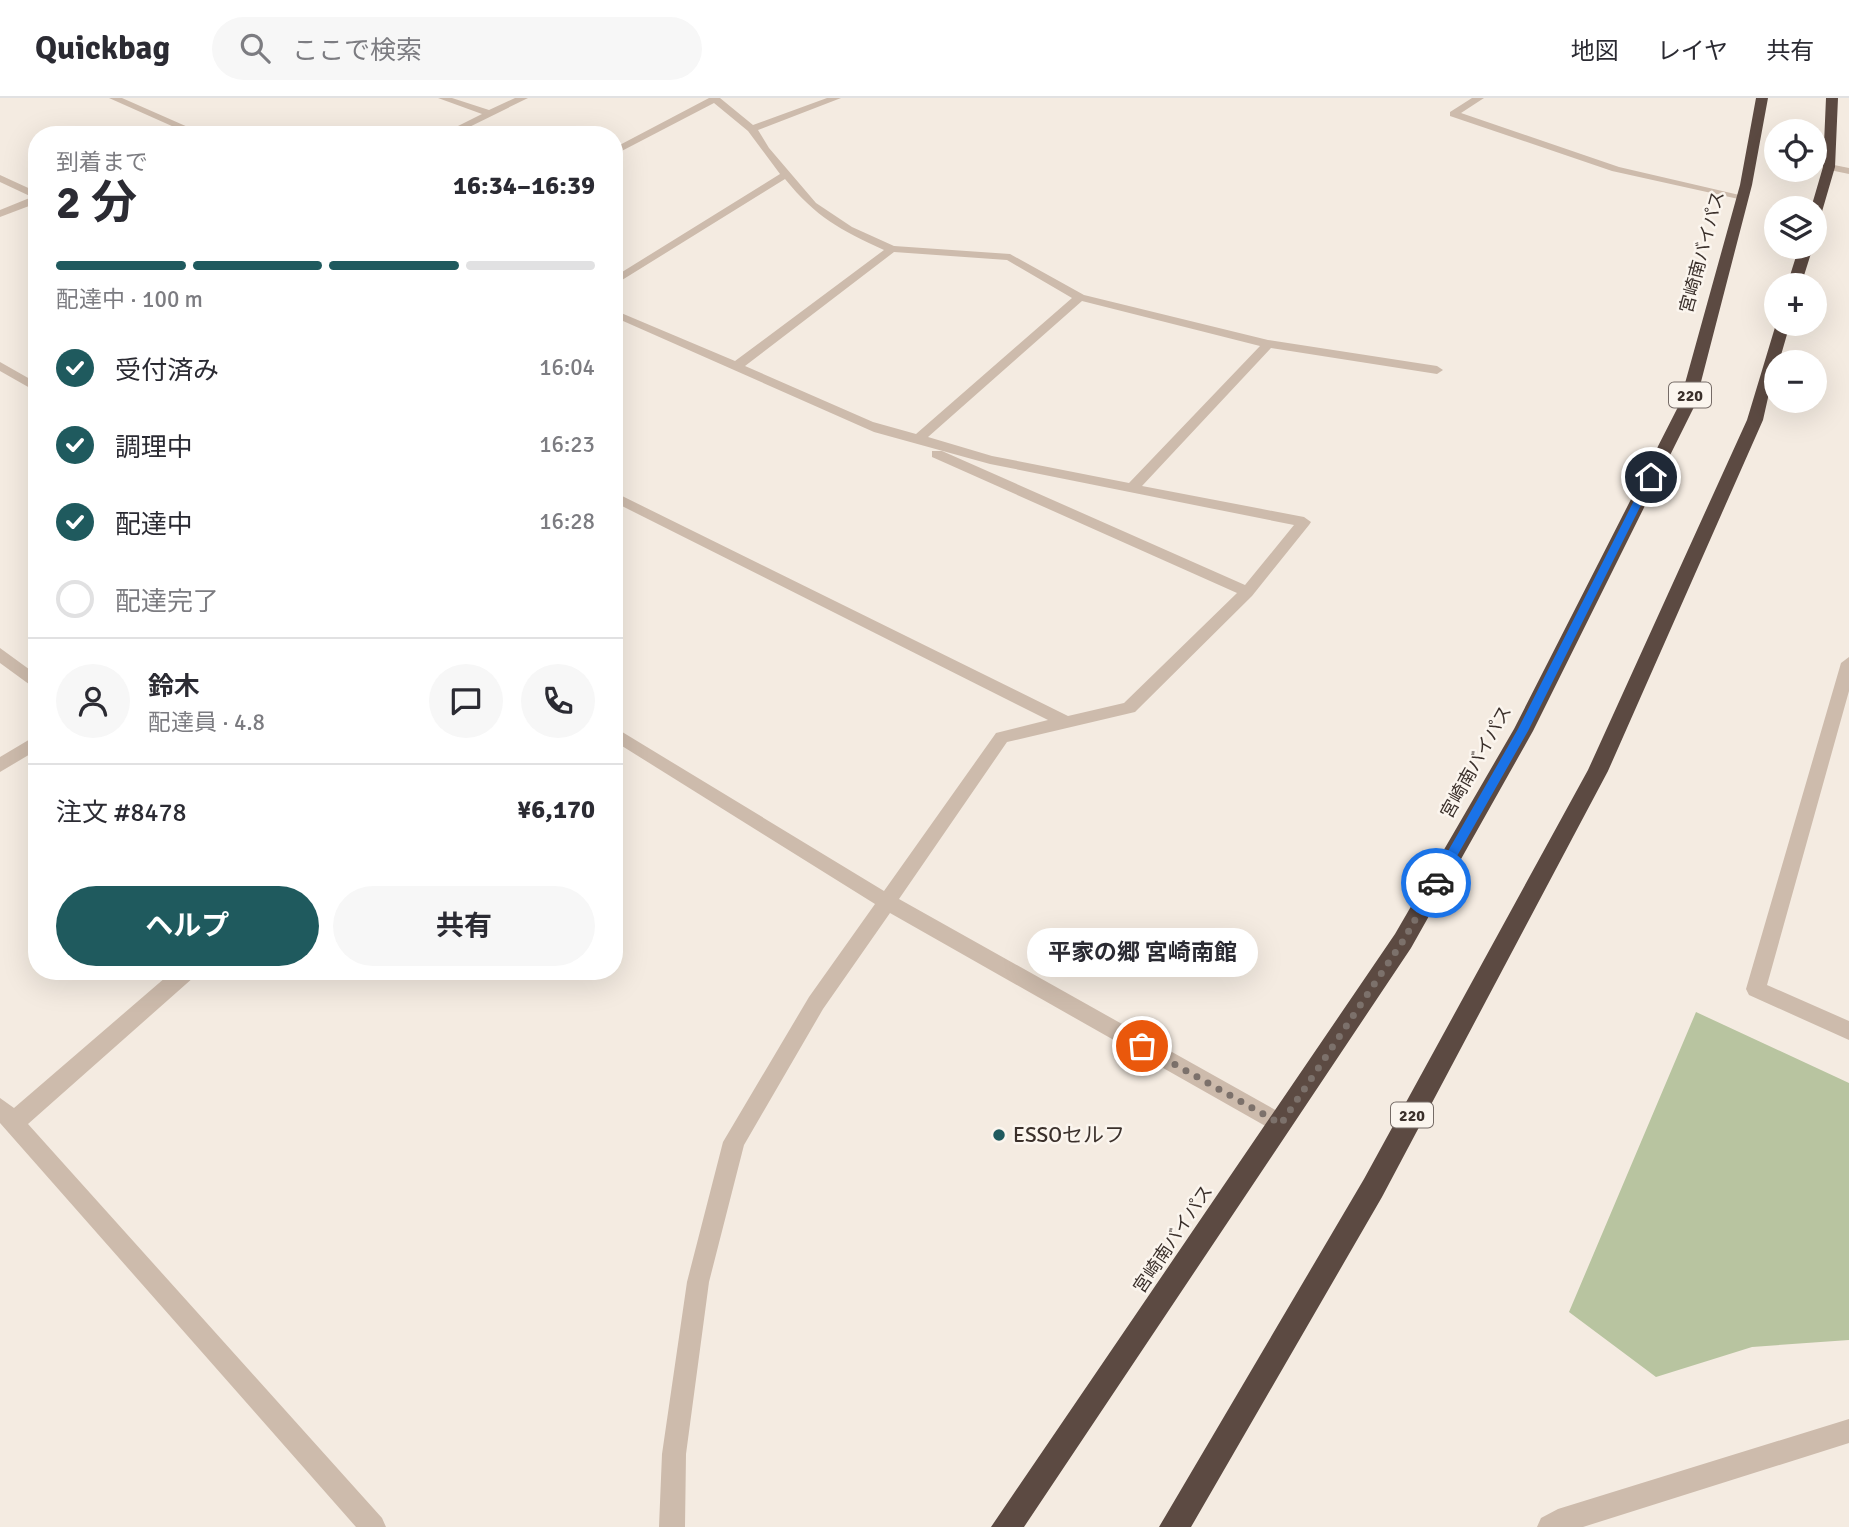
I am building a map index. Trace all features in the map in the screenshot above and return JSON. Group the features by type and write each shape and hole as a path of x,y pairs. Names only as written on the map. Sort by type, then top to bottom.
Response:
{"highway":[{"name":"宮崎南バイパス","path":"1006,1527 1403,941 1523,731 1687,405 1742,197 1762,98"},
{"path":"1821,196 1829,167 1832,98"},
{"name":"220","path":"1174,1527 1373,1188 1598,771 1635,694 1755,420 1780,336"}],"street":[{"path":"114,98 178,126"},
{"path":"443,98 488,113"},
{"path":"463,126 523,98"},
{"path":"623,147 715,98 752,129 765,150 811,205 848,229 892,249 1010,257 1080,297 1268,344 1437,370"},
{"path":"752,129 836,98"},
{"path":"1479,98 1453,114 1616,169 1742,197"},
{"path":"1829,167 1849,171"},
{"path":"623,276 786,174"},
{"path":"0,178 28,192"},
{"path":"0,214 28,201"},
{"path":"735,367 892,249"},
{"path":"918,439 1080,297"},
{"path":"623,317 1247,592"},
{"path":"1131,489 1268,344"},
{"path":"0,366 28,383"},
{"path":"672,1527 674,1454 698,1282 734,1142 816,1003 1002,737 1129,708 1247,592 1304,522 990,460 871,425"},
{"path":"623,500 1068,723"},
{"path":"0,654 28,677"},
{"path":"1849,663 1756,989 1849,1031"},
{"path":"623,739 887,902 1281,1124"},
{"path":"0,765 28,747"},
{"path":"176,980 7,1115 373,1527"},
{"path":"1550,1527 1558,1522 1849,1431"}],"green space":[{"path":"1696,1012 1849,1083 1849,1340 1752,1347 1656,1377 1569,1312"}],"way so far":[{"path":"1142,1046 1281,1124 1403,941 1436,883"}],"place":[{"name":"平家の郷 宮崎南館","path":"1142,1046"},
{"name":"ESSOセルフ","path":"999,1135"}],"route":[{"path":"1436,883 1523,731 1651,477"}]}
